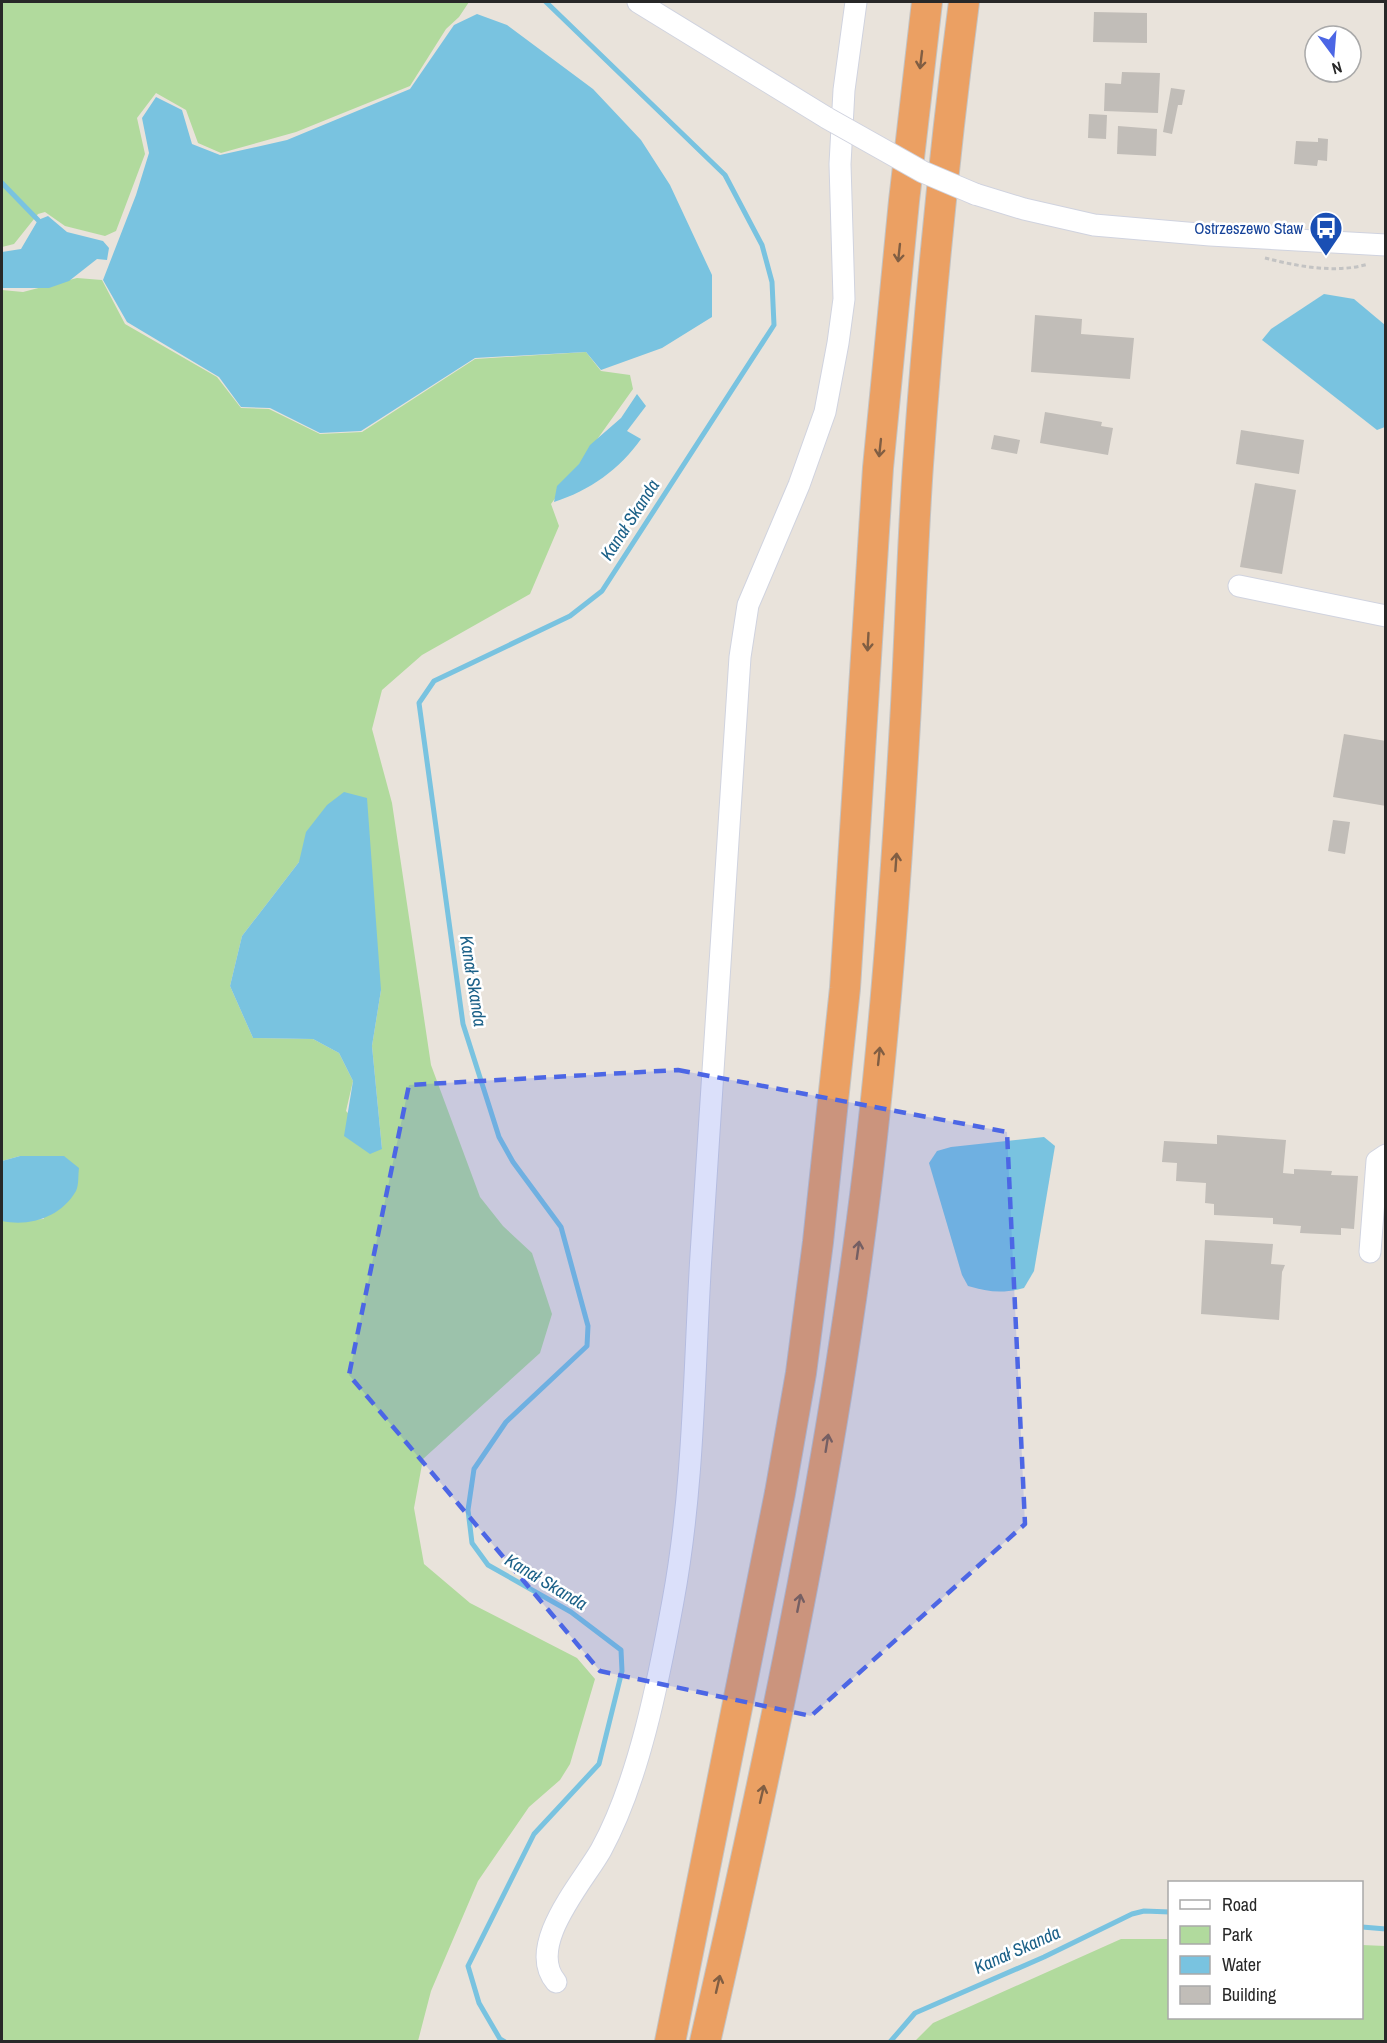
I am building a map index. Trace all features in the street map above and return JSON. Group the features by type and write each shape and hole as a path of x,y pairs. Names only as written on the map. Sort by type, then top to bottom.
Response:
{"highway":[{"path":"670,2042 778,1505 801,1373 817,1253 845,988 878,468 904,201 927,2"},
{"path":"705,2042 771,1753 818,1500 859,1248 895,872 918,467 940,213 964,2"}],"street":[{"path":"638,2 827,118 923,172 975,194 1024,209 1094,225 1210,235 1386,245"},
{"path":"556,1982 549,1974 545,1961 547,1945 572,1893 602,1849 623,1799 643,1737 683,1550 740,657 748,605 799,485 825,412 838,343 844,299 840,164 844,90 856,2"},
{"path":"1239,586 1386,616"},
{"path":"1370,1252 1377,1161 1386,1155"}],"highlighted area":[{"path":"678,1070 1007,1132 1025,1524 811,1716 600,1671 349,1375 409,1085"}],"green space":[{"path":"2,2 469,2 459,17 446,29 410,86 296,132 221,153 198,143 186,110 156,93 137,118 145,154 116,231 105,236 65,226 45,212 38,214 14,244 2,247"},
{"path":"77,278 102,280 125,324 217,377 241,408 269,409 320,434 362,432 475,359 586,352 601,371 630,375 633,389 551,504 559,526 530,594 422,655 382,690 372,729 392,803 431,1065 480,1197 503,1226 532,1253 552,1314 540,1353 423,1459 414,1508 424,1564 470,1603 577,1658 595,1679 570,1764 560,1780 529,1807 478,1881 431,1991 418,2041 2,2041 2,1221 44,1219 20,1156 2,1161 2,290 23,292","holes":["299,862 381,990 372,1046 382,1149 346,1111 353,1081 339,1053 313,1039 253,1038 230,986 242,936"]},
{"path":"1121,1939 1168,1939 1168,2019 1363,2019 1363,1945 1385,1946 1385,2041 915,2041 933,2023"}],"water":[{"path":"477,14 507,25 593,89 641,140 670,185 712,275 712,317 662,348 601,370 586,352 475,358 361,431 320,433 270,408 241,407 219,377 127,322 103,280 136,195 149,153 142,118 156,97 182,110 192,144 220,155 287,140 410,89 454,25"},
{"path":"48,216 67,232 103,241 109,248 107,260 97,259 69,281 49,288 2,288 2,252 21,249 38,220"},
{"path":"1324,294 1354,299 1385,325 1385,427 1377,430 1262,340 1271,329"},
{"path":"637,394 646,406 627,431 641,439 633,450 603,478 579,492 554,502 557,486 579,464 590,445 621,418"},
{"path":"344,792 367,798 381,990 372,1046 382,1149 370,1154 344,1136 353,1081 339,1053 313,1039 253,1038 230,986 242,936 299,862 306,832 327,805"},
{"path":"1044,1137 1055,1146 1034,1271 1024,1288 1016,1290 982,1290 968,1286 962,1275 929,1163 937,1151 951,1147"},
{"path":"20,1156 64,1156 79,1168 77,1189 62,1208 44,1218 23,1222 2,1221 2,1161"}],"building":[{"path":"1094,12 1147,13 1147,43 1093,42"},
{"path":"1122,72 1160,73 1158,113 1104,111 1105,83 1121,84"},
{"path":"1171,88 1185,90 1182,105 1178,105 1172,134 1163,132"},
{"path":"1089,114 1107,115 1106,139 1088,138"},
{"path":"1118,126 1157,129 1156,156 1117,154"},
{"path":"1318,138 1328,139 1327,161 1318,160 1317,166 1294,164 1296,141 1318,142"},
{"path":"1035,315 1082,319 1081,334 1134,338 1130,379 1031,372"},
{"path":"1045,412 1102,422 1101,426 1113,428 1108,455 1040,443"},
{"path":"1241,430 1304,440 1299,474 1236,464"},
{"path":"994,435 1020,440 1017,454 991,449"},
{"path":"1255,483 1296,490 1282,574 1240,567"},
{"path":"1344,734 1386,741 1386,806 1333,797"},
{"path":"1333,820 1350,822 1345,854 1328,851"},
{"path":"1217,1135 1286,1140 1283,1173 1294,1174 1294,1169 1332,1171 1331,1175 1358,1176 1354,1229 1341,1228 1341,1235 1300,1233 1301,1226 1273,1224 1273,1218 1214,1215 1214,1204 1205,1203 1206,1183 1176,1181 1177,1163 1162,1162 1164,1141 1217,1144"},
{"path":"1205,1240 1273,1244 1271,1264 1285,1265 1282,1272 1279,1320 1201,1314"}],"waterway":[{"name":"Kanał Skanda","path":"505,2042 500,2039 479,2003 468,1966 534,1834 599,1764 622,1671 621,1650 571,1612 488,1565 472,1543 468,1510 474,1469 506,1422 587,1346 588,1326 561,1227 513,1162 499,1137 463,1024 419,703 434,681 570,616 602,591 774,325 772,282 762,245 725,175 546,2"},
{"path":"2,183 38,220"},
{"name":"Kanał Skanda","path":"890,2042 915,2013 1044,1957 1132,1914 1144,1911 1168,1912"},
{"name":"Kanał Skanda","path":"1363,1927 1386,1929"}],"place":[{"name":"Ostrzeszewo Staw","path":"1326,257"}]}
